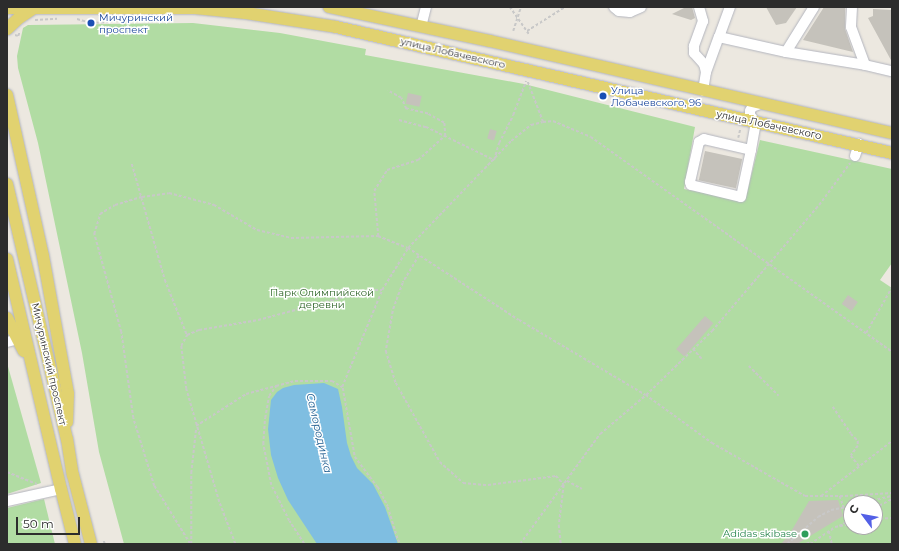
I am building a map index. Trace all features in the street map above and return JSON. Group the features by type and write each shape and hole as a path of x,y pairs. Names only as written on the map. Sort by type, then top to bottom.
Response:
{"main road":[{"name":"улица Лобачевского","path":"329,7 421,26 892,134"},
{"name":"улица Лобачевского","path":"7,8 195,8 246,13 336,27 756,123 859,144 892,153"},
{"path":"7,29 19,18 34,8"},
{"path":"7,95 43,256 68,394 67,440"},
{"name":"Мичуринский проспект","path":"7,184 67,440 73,475 91,544"},
{"name":"Мичуринский проспект","path":"7,259 60,489 76,544"},
{"path":"7,318 12,341 32,367"}],"street":[{"path":"421,26 426,7"},
{"path":"614,7 619,12 630,12 641,7"},
{"path":"699,7 703,21 694,46 694,53 704,64 706,72"},
{"path":"704,91 706,72 730,7"},
{"path":"786,52 814,7"},
{"path":"852,7 851,26 865,65"},
{"path":"719,37 786,52 892,71"},
{"path":"751,150 704,139 699,142 690,182 691,185 741,197 751,150 756,123 750,115 750,111 752,107 760,104"},
{"path":"855,156 859,144"},
{"path":"7,501 60,489"}],"path":[{"path":"510,7 529,34"},
{"path":"513,31 520,7"},
{"path":"527,32 565,7"},
{"path":"73,18 92,23 108,22"},
{"path":"29,21 59,19"},
{"path":"18,36 22,28"},
{"path":"494,160 499,143 513,115 527,78 543,122"},
{"path":"388,90 401,98 406,109 428,114 444,123 445,136"},
{"path":"399,120 426,126 494,160"},
{"path":"402,544 398,540 388,507 378,487 355,457 342,387 382,290 408,248 511,141 531,126 543,122 553,121 591,137 892,352"},
{"path":"738,136 740,129"},
{"path":"378,236 374,191 387,170 418,160 445,136"},
{"path":"520,544 600,434 646,394 712,331 819,205 855,156"},
{"path":"132,164 165,280 187,335"},
{"path":"191,544 154,486 133,418 121,332 94,234 100,214 115,205 142,197 169,193 214,205 257,230 290,238 378,236 408,248 519,320 646,394 712,443 805,496 892,495"},
{"path":"419,256 403,283 393,311 386,351 396,383 440,462 463,483 488,485 556,476 564,485 559,525 561,544"},
{"path":"866,333 892,287"},
{"path":"235,544 219,502 186,389 181,346 187,335 199,330 258,320 370,290 382,290"},
{"path":"693,349 702,359"},
{"path":"749,366 779,396"},
{"path":"196,426 246,394 295,381 332,381 342,387"},
{"path":"276,386 269,396 265,418 264,444 267,465 271,485 282,508 304,544"},
{"path":"833,407 851,434 858,441 858,446 852,456 859,466"},
{"path":"191,544 191,472 196,426"},
{"path":"820,496 892,441"},
{"path":"7,472 39,485"},
{"path":"567,481 582,489"},
{"path":"840,496 843,503"},
{"path":"787,544 818,517 831,510 843,508"},
{"path":"806,544 843,523"},
{"path":"835,527 843,526"},
{"path":"829,531 832,544"}],"green space":[{"name":"Парк Олимпийской деревни","path":"193,23 280,33 366,49 365,55 524,84 695,127 684,189 745,201 760,140 892,169 892,263 880,280 892,288 892,544 124,544 99,452 82,353 38,143 18,68 17,56 23,28 28,25"},
{"path":"7,363 41,483 7,494"},
{"path":"44,499 55,544 7,544 7,508"}],"water":[{"name":"Самородинка","path":"324,383 338,389 347,443 351,456 357,468 373,484 385,507 398,544 317,544 288,500 278,478 271,455 268,429 271,400 277,392 283,388 294,385"}],"building":[{"path":"686,7 692,7 695,18 691,20 672,14"},
{"path":"766,7 797,7 786,23 776,25"},
{"path":"824,7 845,7 845,29 853,52 803,40"},
{"path":"873,9 892,10 892,62 868,18 873,16"},
{"path":"408,93 422,96 419,107 406,104"},
{"path":"490,129 497,131 494,141 487,139"},
{"path":"705,151 742,159 736,188 699,180"},
{"path":"848,295 858,302 852,311 842,304"},
{"path":"705,316 713,323 684,356 676,349"},
{"path":"838,500 843,516 797,544 781,544 789,535 809,501"}],"place":[{"name":"Мичуринский проспект","path":"91,23"},
{"name":"Улица Лобачевского, 96","path":"603,96"},
{"name":"Adidas skibase","path":"805,534"}]}
